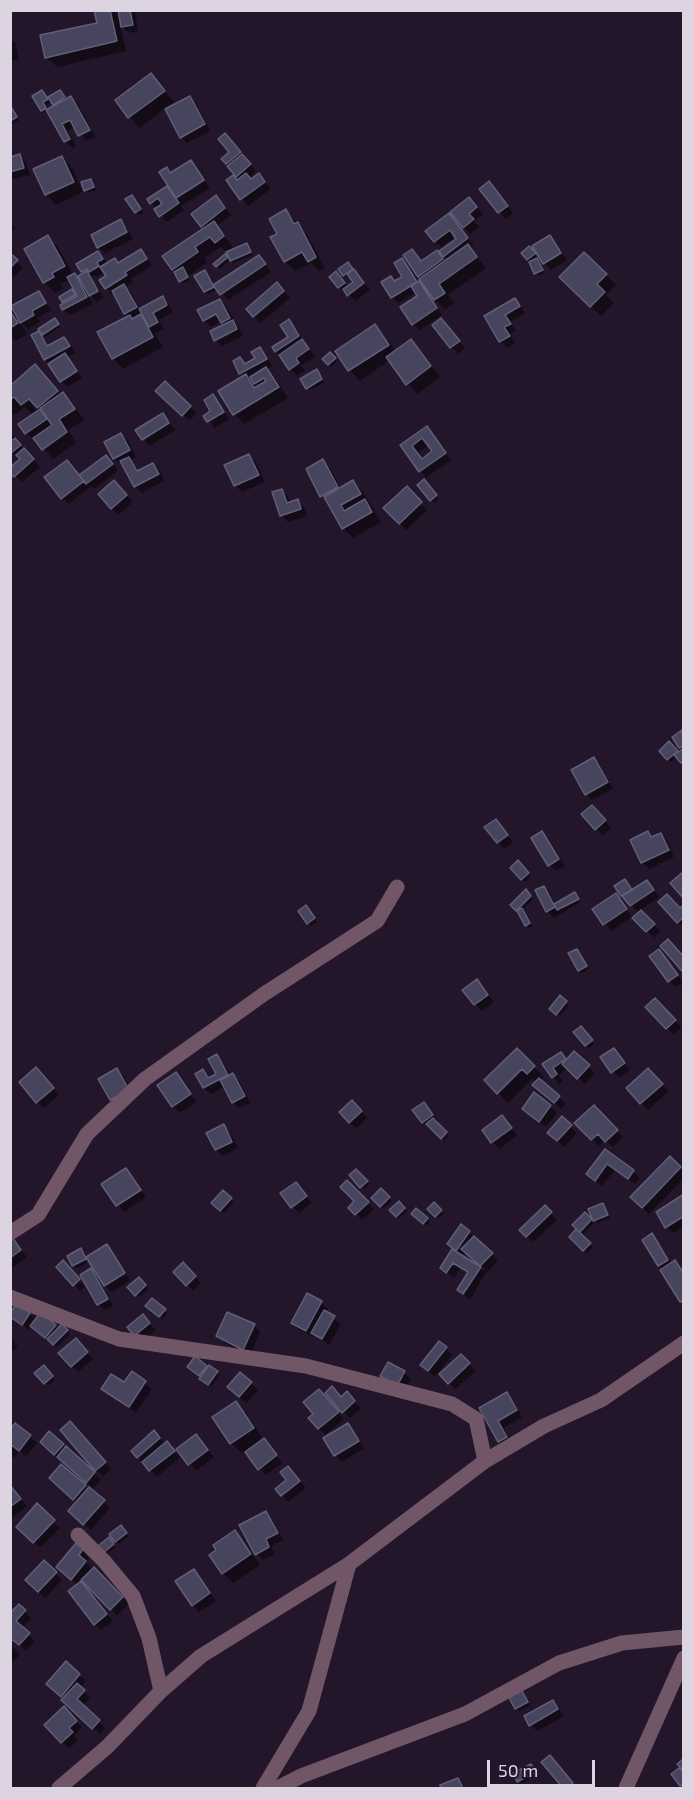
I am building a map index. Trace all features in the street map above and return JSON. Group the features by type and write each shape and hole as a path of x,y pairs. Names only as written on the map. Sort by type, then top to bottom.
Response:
{"street":[{"path":"10,1233 38,1215 87,1134 145,1079 264,994 377,921 398,887"},
{"path":"10,1297 118,1339 306,1366 452,1404 476,1419 485,1461"},
{"path":"59,1788 107,1747 161,1691 201,1656 349,1564 485,1461 544,1426 601,1400 684,1343"},
{"path":"78,1535 104,1561 133,1596 149,1638 161,1691"},
{"path":"263,1788 309,1711 349,1564"},
{"path":"278,1788 301,1776 465,1714 559,1663 622,1643 684,1637"},
{"path":"626,1788 684,1658"}],"building":[{"path":"94,10 110,10 117,41 45,58 40,35 97,23"},
{"path":"118,10 130,10 133,25 121,27"},
{"path":"151,73 165,91 128,118 115,100"},
{"path":"42,90 48,99 43,102 46,108 41,111 32,96"},
{"path":"60,90 65,97 53,105 48,97"},
{"path":"71,96 90,130 78,136 70,120 62,124 70,139 64,142 46,110"},
{"path":"190,96 205,124 180,138 165,109"},
{"path":"10,105 17,117 10,121"},
{"path":"225,133 241,152 226,164 221,159 229,152 218,139"},
{"path":"20,154 24,168 10,172 10,157"},
{"path":"242,154 251,164 236,177 227,166"},
{"path":"62,156 74,182 45,195 33,169"},
{"path":"191,160 204,180 176,198 159,172 167,167 170,173"},
{"path":"246,173 251,179 259,173 265,182 240,200 226,180 233,175 237,180"},
{"path":"91,179 94,187 84,191 81,182"},
{"path":"489,181 508,206 498,213 479,189"},
{"path":"167,186 179,203 159,217 154,209 162,204 158,198 150,204 147,199"},
{"path":"132,195 141,209 135,213 125,199"},
{"path":"216,195 225,208 201,227 191,214"},
{"path":"469,197 477,207 469,214 474,219 463,228 450,212"},
{"path":"286,209 294,224 298,222 316,257 308,262 302,252 284,262 270,237 277,234 269,219"},
{"path":"449,213 468,238 443,257 439,251 456,239 450,230 434,242 425,231"},
{"path":"121,219 127,232 97,248 91,235"},
{"path":"214,221 224,236 215,243 210,237 195,247 198,252 172,270 162,256"},
{"path":"48,235 65,266 52,273 54,277 43,283 24,249"},
{"path":"550,235 561,253 543,264 532,246"},
{"path":"247,243 251,252 230,261 226,252"},
{"path":"468,244 477,257 439,284 445,293 434,300 419,279"},
{"path":"529,246 536,253 527,260 521,253"},
{"path":"141,249 147,259 125,272 127,275 105,289 99,280 106,276 100,267 115,258 118,263"},
{"path":"412,249 421,261 437,250 443,259 418,277 403,255"},
{"path":"98,251 103,259 97,262 99,266 89,272 87,269 81,272 76,264"},
{"path":"584,252 607,274 597,284 605,292 590,307 559,277"},
{"path":"10,253 18,260 10,268"},
{"path":"225,254 228,257 216,267 213,264"},
{"path":"259,255 266,264 220,295 213,285"},
{"path":"402,258 417,282 391,298 381,282 391,276 394,281 402,277 394,263"},
{"path":"537,258 543,270 534,274 529,262"},
{"path":"348,262 353,269 343,276 338,269"},
{"path":"183,267 188,277 179,282 174,272"},
{"path":"354,269 364,283 347,296 343,289 353,282 347,274"},
{"path":"205,270 214,287 204,292 194,276"},
{"path":"87,271 98,291 89,296 78,276"},
{"path":"336,271 345,283 338,288 329,277"},
{"path":"75,273 87,297 62,310 60,305 77,296 67,277"},
{"path":"419,281 437,308 412,325 400,307 417,296 411,286"},
{"path":"277,282 284,291 253,317 246,309"},
{"path":"124,284 137,307 124,314 112,291"},
{"path":"72,289 75,295 62,302 59,297"},
{"path":"39,291 46,303 32,311 34,315 20,323 11,306"},
{"path":"163,296 167,305 153,313 158,322 149,327 139,309"},
{"path":"515,298 520,306 505,315 511,324 504,327 510,336 499,342 484,316"},
{"path":"220,299 230,318 221,323 216,314 203,321 197,310"},
{"path":"10,311 18,323 10,328"},
{"path":"141,314 153,337 112,359 97,332 130,315 132,319"},
{"path":"55,318 59,324 42,335 38,329"},
{"path":"441,318 460,341 450,348 432,325"},
{"path":"289,319 299,336 275,352 272,347 288,337 280,325"},
{"path":"233,320 237,329 214,341 210,331"},
{"path":"375,324 389,345 348,371 335,351"},
{"path":"39,331 47,346 64,337 70,346 44,360 31,335"},
{"path":"302,339 309,349 296,358 299,363 289,370 279,355"},
{"path":"411,339 431,366 406,385 386,357"},
{"path":"260,347 267,359 239,374 233,361 240,357 245,364 255,358 251,352"},
{"path":"330,352 336,358 328,365 322,359"},
{"path":"65,353 77,371 60,382 48,364"},
{"path":"35,364 58,391 37,408 29,399 21,405 14,397 10,400 10,386"},
{"path":"266,367 279,387 233,415 218,391 246,374 254,388 266,381 264,378 254,384 250,377"},
{"path":"317,369 322,379 306,389 300,379"},
{"path":"165,381 191,406 182,416 155,391"},
{"path":"63,392 75,409 59,419 67,432 42,450 33,438 52,425 40,408"},
{"path":"213,394 224,412 207,422 203,416 210,411 204,400"},
{"path":"40,409 47,419 25,434 18,424"},
{"path":"163,413 169,423 142,440 135,430"},
{"path":"427,426 446,453 419,472 400,445","holes":["422,438 432,451 422,459 412,446"]},
{"path":"121,433 130,450 113,459 104,442"},
{"path":"15,438 21,445 11,453 10,442"},
{"path":"24,448 34,459 14,477 10,473 10,467 20,459 16,455"},
{"path":"249,454 259,475 234,486 224,465"},
{"path":"106,455 113,464 86,484 79,475"},
{"path":"129,457 137,471 153,463 159,474 134,487 120,461"},
{"path":"323,459 338,487 320,497 306,469"},
{"path":"67,460 84,481 61,499 44,477"},
{"path":"424,479 437,495 430,501 417,485"},
{"path":"114,480 127,495 111,509 98,494"},
{"path":"353,480 361,494 341,505 344,511 365,499 372,512 342,529 324,497"},
{"path":"407,486 422,502 399,524 383,508"},
{"path":"282,489 287,503 298,499 301,509 280,516 272,492"},
{"path":"682,730 684,746 679,748 672,737"},
{"path":"669,741 678,751 667,760 659,751"},
{"path":"684,748 684,761 681,763 674,755"},
{"path":"594,757 608,782 585,795 571,770"},
{"path":"592,805 606,820 595,830 581,814"},
{"path":"496,819 508,835 497,843 484,827"},
{"path":"542,831 559,859 548,866 531,838"},
{"path":"648,831 651,837 661,833 669,850 641,863 630,840"},
{"path":"518,860 529,873 521,880 510,868"},
{"path":"684,871 684,899 670,883"},
{"path":"625,879 632,890 621,896 614,886"},
{"path":"647,880 654,890 630,906 622,896"},
{"path":"544,886 555,907 546,912 535,890"},
{"path":"526,889 531,896 516,911 510,905"},
{"path":"575,892 579,899 557,910 554,904"},
{"path":"616,893 627,909 603,925 592,909"},
{"path":"667,894 680,908 684,904 684,917 677,923 658,902"},
{"path":"306,905 315,918 307,924 298,911"},
{"path":"522,908 530,923 525,926 517,911"},
{"path":"641,910 655,924 646,932 632,918"},
{"path":"668,939 684,957 682,971 660,946"},
{"path":"577,949 587,966 578,971 568,953"},
{"path":"659,949 678,975 668,982 649,956"},
{"path":"477,979 488,995 474,1005 462,990"},
{"path":"560,995 567,1001 556,1015 549,1009"},
{"path":"655,998 676,1020 666,1029 645,1007"},
{"path":"581,1026 593,1040 585,1046 573,1032"},
{"path":"517,1048 535,1066 527,1074 522,1069 497,1094 484,1080"},
{"path":"614,1048 625,1063 611,1073 600,1057"},
{"path":"574,1051 590,1065 577,1079 562,1064"},
{"path":"561,1052 566,1059 553,1068 557,1074 552,1078 542,1064"},
{"path":"217,1054 228,1075 203,1088 195,1074 203,1069 208,1078 216,1074 208,1059"},
{"path":"36,1067 54,1088 36,1103 19,1082"},
{"path":"117,1068 129,1090 110,1100 98,1079"},
{"path":"648,1068 663,1084 640,1104 626,1088"},
{"path":"176,1072 191,1094 172,1107 157,1085"},
{"path":"233,1073 245,1096 232,1103 220,1080"},
{"path":"539,1078 560,1096 554,1103 532,1085"},
{"path":"534,1092 551,1105 539,1122 522,1109"},
{"path":"352,1100 362,1111 349,1123 339,1112"},
{"path":"424,1102 433,1115 422,1123 412,1110"},
{"path":"594,1105 618,1130 605,1142 598,1134 591,1140 574,1123"},
{"path":"502,1115 512,1128 491,1143 482,1130"},
{"path":"562,1116 572,1125 557,1141 547,1133"},
{"path":"433,1118 447,1132 441,1139 426,1124"},
{"path":"224,1124 232,1142 215,1150 206,1133"},
{"path":"605,1149 634,1170 628,1179 607,1164 595,1181 586,1174"},
{"path":"670,1156 681,1167 642,1208 630,1197"},
{"path":"126,1168 141,1190 116,1206 101,1184"},
{"path":"356,1169 368,1181 360,1188 349,1175"},
{"path":"347,1180 369,1202 355,1215 348,1208 354,1201 340,1187"},
{"path":"296,1182 307,1196 291,1208 280,1193"},
{"path":"381,1188 390,1197 380,1207 371,1198"},
{"path":"223,1190 232,1198 220,1211 211,1203"},
{"path":"684,1194 684,1216 665,1228 656,1212"},
{"path":"399,1201 405,1208 396,1217 389,1210"},
{"path":"434,1202 442,1210 435,1217 427,1209"},
{"path":"603,1203 608,1215 593,1221 588,1209"},
{"path":"545,1205 552,1212 526,1237 519,1230"},
{"path":"416,1208 428,1218 423,1224 411,1214"},
{"path":"585,1212 592,1219 580,1232 572,1225"},
{"path":"461,1224 470,1231 456,1251 447,1244"},
{"path":"576,1229 591,1243 583,1251 569,1237"},
{"path":"652,1233 668,1260 658,1266 642,1240"},
{"path":"474,1236 493,1253 480,1266 461,1249"},
{"path":"12,1237 21,1250 10,1258 10,1238"},
{"path":"107,1244 125,1273 104,1286 86,1257"},
{"path":"81,1248 86,1259 72,1266 67,1256"},
{"path":"452,1249 481,1267 463,1294 457,1290 468,1272 453,1263 446,1273 440,1268"},
{"path":"63,1260 80,1279 73,1286 56,1267"},
{"path":"675,1260 684,1274 684,1300 680,1302 660,1270"},
{"path":"183,1262 196,1276 186,1286 173,1272"},
{"path":"91,1268 108,1299 97,1305 80,1275"},
{"path":"139,1277 146,1285 135,1296 127,1287"},
{"path":"307,1293 322,1301 306,1331 291,1323"},
{"path":"152,1298 166,1309 159,1317 145,1306"},
{"path":"17,1304 30,1313 22,1325 10,1317 10,1313"},
{"path":"324,1310 335,1316 322,1339 311,1333"},
{"path":"41,1312 56,1325 45,1338 30,1326"},
{"path":"227,1312 255,1324 243,1350 216,1336"},
{"path":"143,1314 150,1323 134,1336 127,1327"},
{"path":"62,1324 68,1330 53,1345 47,1339"},
{"path":"76,1338 88,1352 71,1367 58,1353"},
{"path":"439,1341 447,1347 428,1371 420,1365"},
{"path":"461,1354 470,1363 448,1384 439,1374"},
{"path":"195,1356 207,1366 199,1376 187,1367"},
{"path":"388,1362 405,1371 397,1386 380,1376"},
{"path":"44,1365 53,1376 44,1384 34,1373"},
{"path":"209,1365 218,1371 208,1385 199,1379"},
{"path":"132,1371 146,1381 129,1407 101,1389 111,1374 124,1382"},
{"path":"240,1372 252,1382 239,1397 227,1387"},
{"path":"332,1386 341,1397 347,1391 355,1401 342,1413 325,1393"},
{"path":"319,1389 339,1412 318,1429 308,1418 313,1414 303,1402"},
{"path":"507,1392 517,1410 498,1421 507,1437 498,1442 479,1408"},
{"path":"236,1401 254,1428 230,1444 212,1417"},
{"path":"70,1421 106,1462 95,1471 60,1430"},
{"path":"15,1423 31,1435 19,1451 10,1444 10,1429"},
{"path":"348,1423 359,1441 334,1456 323,1438"},
{"path":"154,1430 160,1438 137,1458 131,1451"},
{"path":"49,1431 64,1444 54,1455 40,1442"},
{"path":"196,1434 208,1450 188,1465 176,1449"},
{"path":"264,1438 277,1455 258,1470 245,1452"},
{"path":"167,1441 175,1451 149,1471 142,1462"},
{"path":"66,1446 95,1472 86,1483 57,1457"},
{"path":"61,1464 86,1485 73,1500 49,1478"},
{"path":"288,1466 300,1481 281,1496 275,1489 286,1480 280,1472"},
{"path":"10,1485 21,1499 10,1507"},
{"path":"89,1487 105,1500 83,1525 68,1511"},
{"path":"37,1503 55,1520 33,1543 16,1527"},
{"path":"266,1511 278,1533 266,1539 269,1547 255,1555 239,1525"},
{"path":"121,1525 127,1533 115,1542 109,1534"},
{"path":"235,1530 251,1554 222,1574 209,1555 216,1550 213,1545"},
{"path":"109,1537 114,1544 103,1553 98,1546"},
{"path":"76,1543 83,1549 79,1555 86,1561 71,1580 56,1567"},
{"path":"44,1560 57,1572 38,1592 25,1580"},
{"path":"94,1567 123,1597 110,1610 81,1580"},
{"path":"194,1569 210,1593 192,1606 175,1581"},
{"path":"81,1581 107,1614 94,1625 68,1591"},
{"path":"19,1604 26,1610 16,1621 30,1633 19,1645 10,1638 10,1613"},
{"path":"66,1661 80,1674 61,1697 46,1684"},
{"path":"77,1683 85,1690 77,1699 100,1720 92,1729 61,1700"},
{"path":"521,1689 528,1702 515,1709 508,1696"},
{"path":"553,1700 558,1709 529,1726 524,1716"},
{"path":"64,1706 77,1721 69,1728 73,1732 61,1743 44,1725"},
{"path":"550,1755 573,1783 567,1788 563,1788 541,1762"},
{"path":"684,1760 684,1771 677,1764"},
{"path":"531,1764 536,1772 517,1782 513,1773"},
{"path":"679,1768 684,1773 684,1784 680,1786 671,1774"},
{"path":"458,1778 463,1788 441,1788 440,1785"}]}
